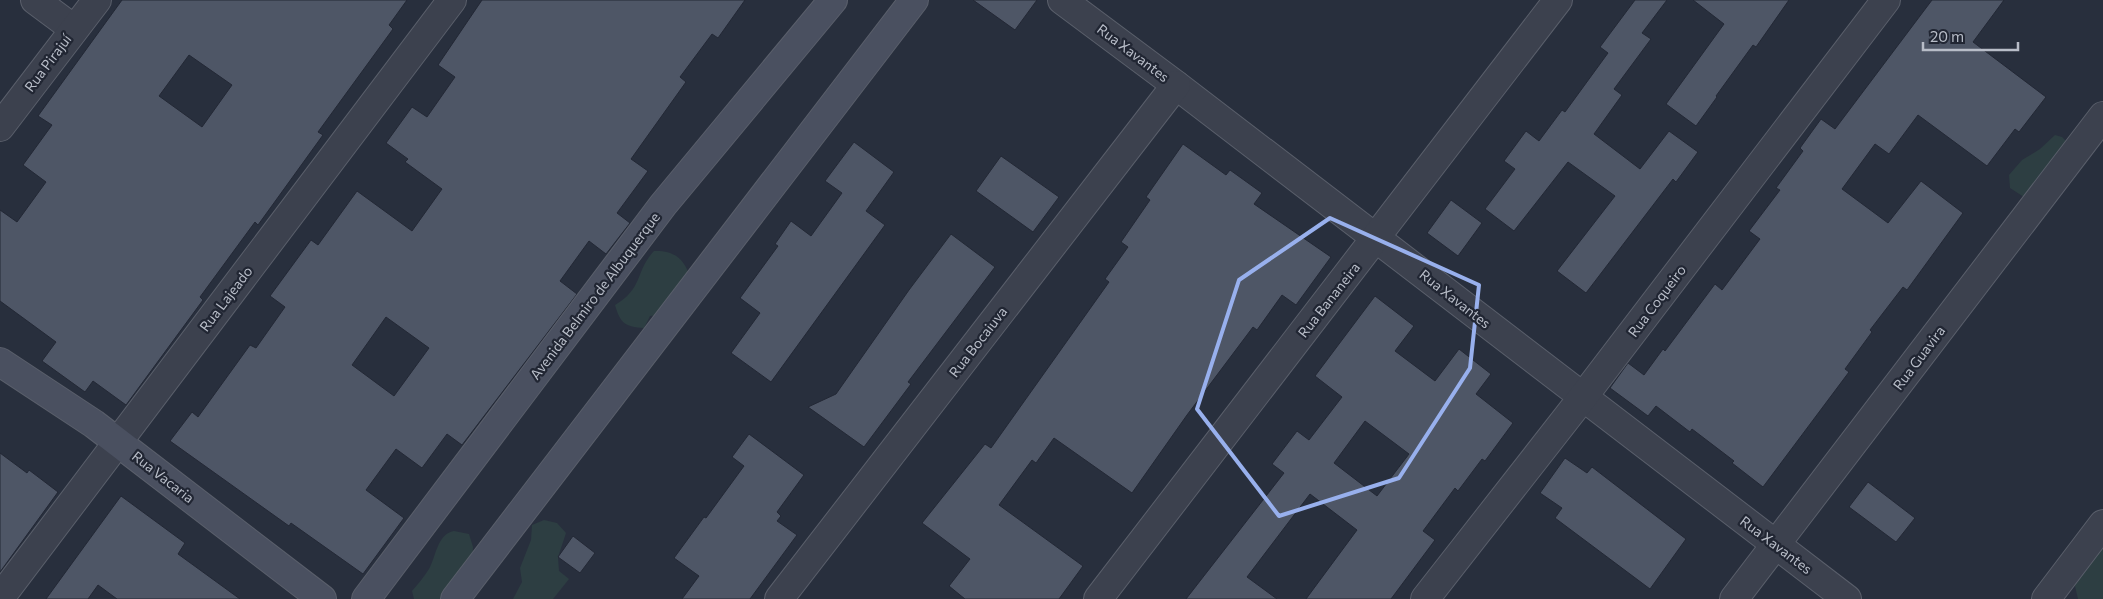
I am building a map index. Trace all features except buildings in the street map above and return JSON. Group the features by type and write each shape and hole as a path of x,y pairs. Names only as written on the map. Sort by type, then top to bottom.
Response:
{"main road":[{"name":"Avenida Belmiro de Albuquerque","path":"366,599 663,205 833,0"},
{"path":"454,599 914,0"},
{"name":"Rua Vacaria","path":"0,362 94,424 322,599"}],"street":[{"path":"35,0 74,29"},
{"name":"Rua Pirajuí","path":"0,127 97,0"},
{"name":"Rua Lajeado","path":"0,598 452,0"},
{"name":"Rua Xavantes","path":"1062,0 1176,85 1847,599"},
{"name":"Rua Bananeira","path":"1098,599 1558,0"},
{"name":"Rua Coqueiro","path":"1425,599 1583,398 1886,0"},
{"name":"Rua Bocaiuva","path":"779,599 1176,85"},
{"name":"Rua Guavira","path":"1734,599 2103,116"},
{"path":"2046,599 2103,524"}],"highlighted area":[{"path":"1330,218 1479,285 1470,368 1399,478 1279,516 1197,409 1239,280"}],"shaded area":[{"path":"2055,135 2062,137 2067,142 2038,194 2024,197 2010,188 2009,175 2022,160 2040,149"},
{"path":"654,251 672,254 683,263 690,276 695,293 677,313 650,316 644,328 632,327 621,320 615,305 631,292 644,265"},
{"path":"544,520 557,523 566,533 558,557 559,571 569,579 553,599 513,599 522,582 520,568 531,540 532,525"},
{"path":"454,531 469,534 473,547 472,574 446,599 414,599 412,591 429,569 440,541 448,533"},
{"path":"2103,540 2103,599 2078,599 2075,586 2077,580"}]}
